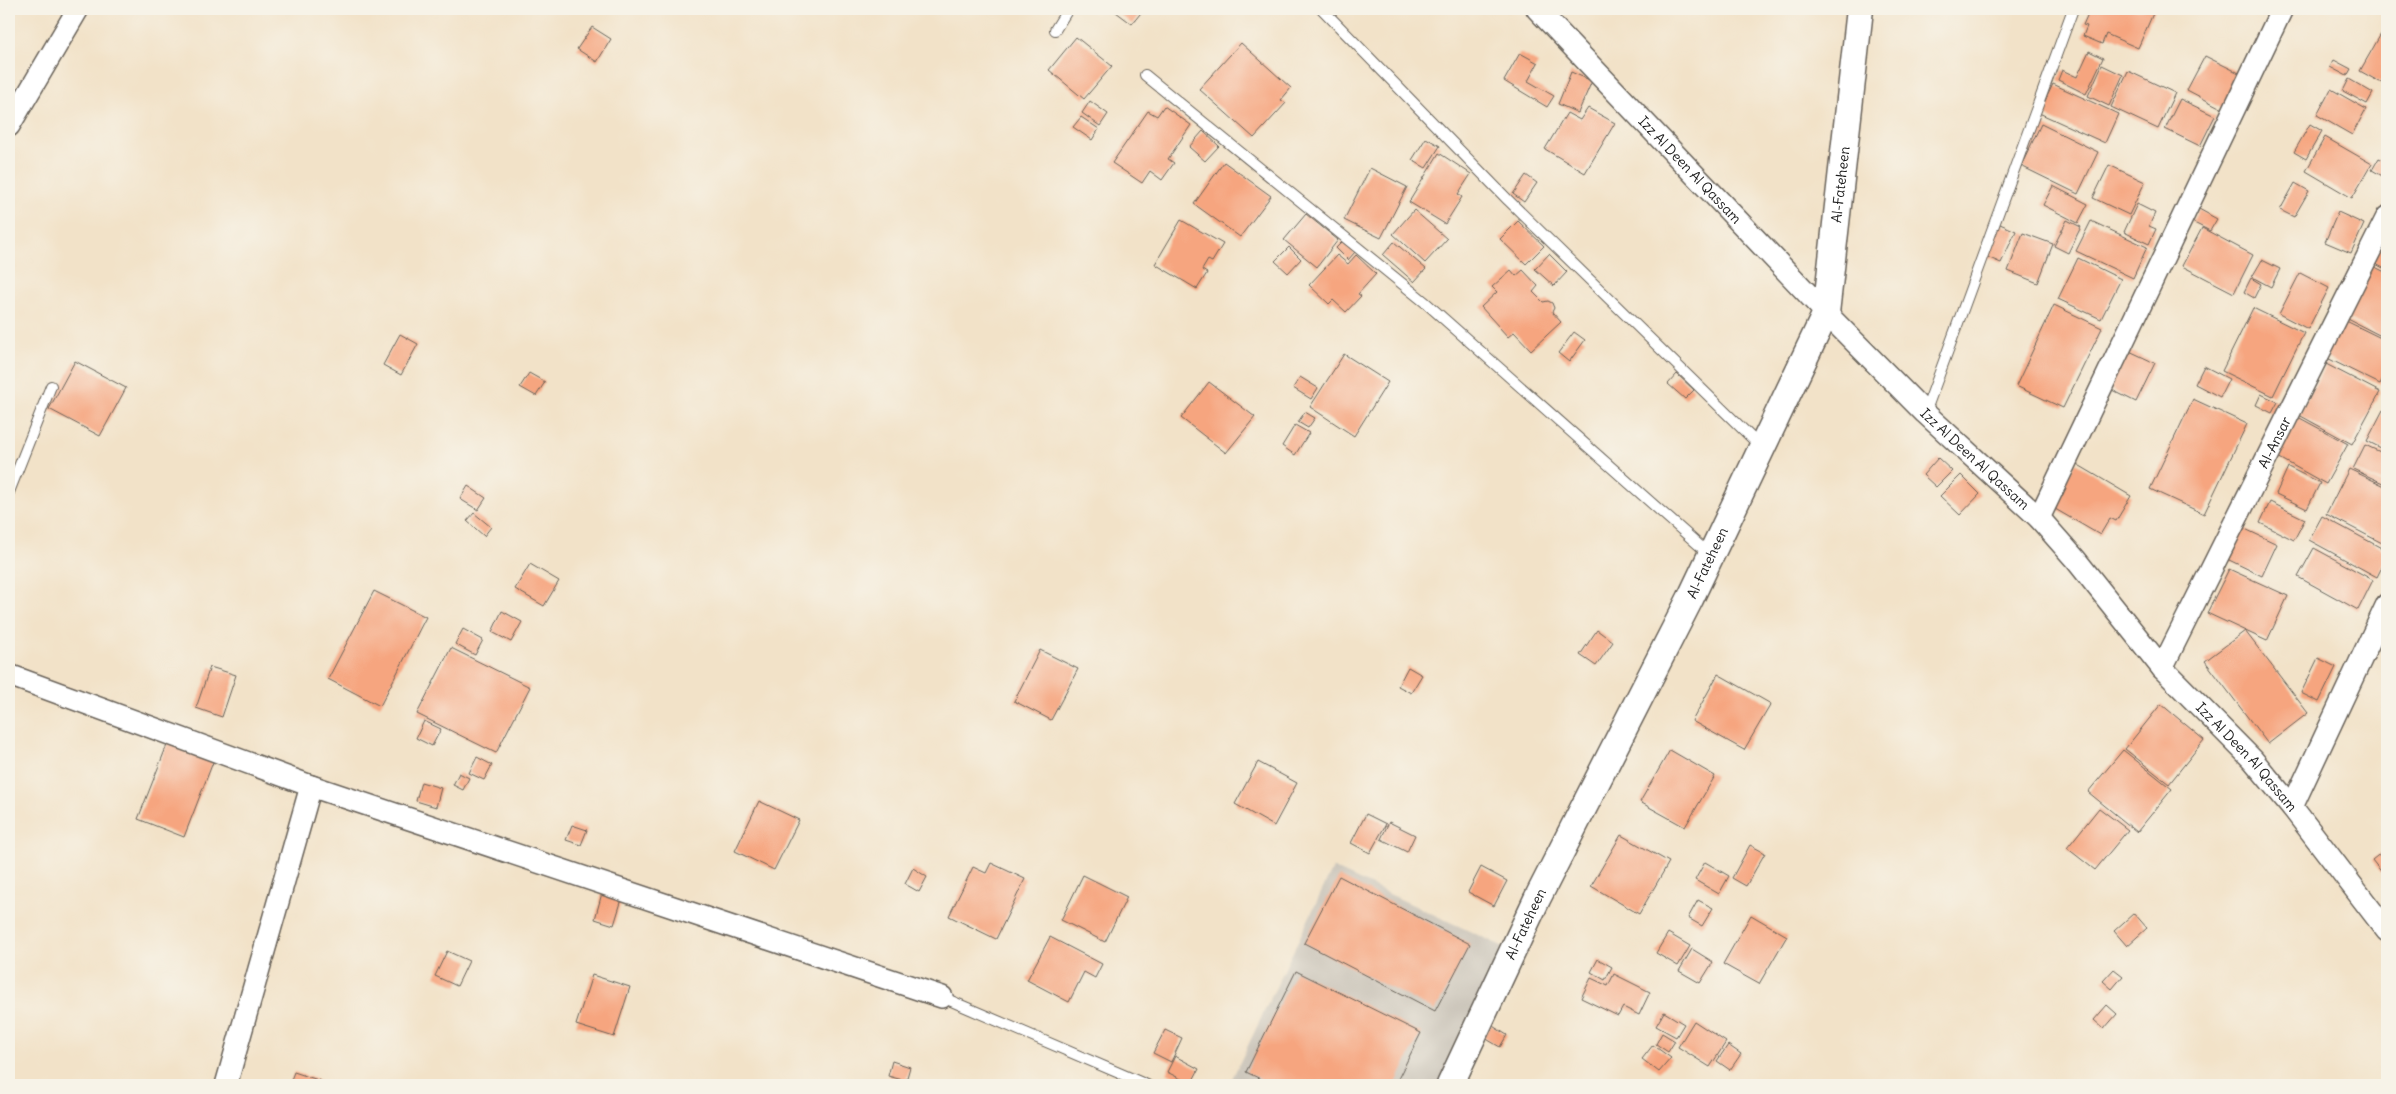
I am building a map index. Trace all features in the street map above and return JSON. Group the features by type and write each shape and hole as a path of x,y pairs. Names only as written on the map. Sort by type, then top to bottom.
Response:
{"street":[{"path":"9,124 78,9"},
{"name":"Izz Al Deen Al Qassam","path":"1537,9 1826,313 1925,413 2038,518 2076,560 2162,668 2253,760 2292,807 2387,930"},
{"name":"Al-Fateheen","path":"1450,1085 1537,899 1690,598 1826,313 1860,9"},
{"path":"2038,518 2282,9"},
{"name":"Al-Ansar","path":"2162,668 2387,217"},
{"path":"2292,807 2387,604"},
{"path":"9,675 311,786 942,997"},
{"path":"226,1085 311,786"}],"lane":[{"path":"1055,30 1068,9"},
{"path":"1322,9 1508,200 1761,448"},
{"path":"1925,413 2073,9"},
{"path":"1145,75 1426,303 1710,555"},
{"path":"9,492 51,386"},
{"path":"942,997 1147,1085"}],"shaded area":[{"path":"1333,868 1506,948 1442,1085 1229,1085"}],"building":[{"path":"1112,9 1144,9 1132,24"},
{"path":"2090,9 2155,9 2138,48 2106,34 2102,44 2083,36 2087,26 2083,25"},
{"path":"592,27 611,39 597,62 577,49"},
{"path":"2381,34 2387,38 2387,86 2360,71"},
{"path":"1076,37 1112,66 1084,99 1049,70"},
{"path":"1241,43 1291,88 1281,100 1286,103 1254,138 1199,89"},
{"path":"2089,51 2103,58 2086,94 2058,80 2062,70 2077,77"},
{"path":"1520,53 1538,63 1528,81 1554,96 1547,107 1504,81"},
{"path":"2205,56 2241,74 2223,109 2187,90"},
{"path":"2334,60 2351,69 2347,76 2330,67"},
{"path":"2102,65 2123,75 2109,106 2088,96"},
{"path":"2128,71 2175,93 2158,129 2111,107"},
{"path":"1571,72 1592,81 1578,113 1558,104"},
{"path":"2349,79 2373,93 2367,104 2343,91"},
{"path":"2053,84 2118,114 2105,143 2039,113"},
{"path":"2331,89 2366,109 2352,135 2317,115"},
{"path":"2180,99 2215,116 2200,146 2165,129"},
{"path":"1090,101 1108,114 1100,126 1082,113"},
{"path":"1164,106 1191,125 1168,159 1174,163 1162,180 1150,171 1142,183 1112,163 1148,111 1157,116"},
{"path":"1588,108 1615,123 1585,173 1545,149 1567,113 1580,120"},
{"path":"1081,117 1099,129 1092,140 1073,127"},
{"path":"2041,124 2098,152 2078,194 2021,166"},
{"path":"2310,124 2322,131 2306,159 2294,152"},
{"path":"1203,131 1219,146 1205,161 1189,147"},
{"path":"2325,137 2372,164 2352,198 2306,171"},
{"path":"1426,138 1440,146 1426,168 1412,160"},
{"path":"1439,153 1471,174 1458,194 1462,197 1445,224 1409,202"},
{"path":"2379,158 2387,162 2386,178 2372,170"},
{"path":"1224,162 1271,196 1240,237 1194,204"},
{"path":"2109,165 2145,182 2129,215 2093,198"},
{"path":"1370,168 1407,187 1381,238 1344,220"},
{"path":"1526,175 1537,183 1524,202 1513,194"},
{"path":"2295,183 2309,191 2294,217 2280,210"},
{"path":"2053,186 2088,204 2078,223 2043,205"},
{"path":"2137,204 2155,213 2149,226 2156,229 2149,244 2124,232"},
{"path":"2199,209 2217,219 2210,231 2192,222"},
{"path":"1414,210 1447,239 1425,263 1393,234"},
{"path":"2338,212 2364,224 2351,253 2325,242"},
{"path":"1306,214 1338,240 1317,267 1284,240"},
{"path":"1181,220 1223,244 1212,262 1208,260 1202,270 1207,273 1197,289 1155,264"},
{"path":"2067,220 2081,227 2068,253 2054,246"},
{"path":"1518,221 1544,246 1526,264 1500,239"},
{"path":"2091,221 2147,247 2133,278 2076,251"},
{"path":"2000,224 2016,231 2001,263 1985,256"},
{"path":"2387,224 2387,270 2368,260"},
{"path":"2202,228 2253,255 2234,293 2182,266"},
{"path":"2023,233 2053,244 2038,283 2008,271"},
{"path":"1343,241 1355,252 1348,260 1336,248"},
{"path":"1394,242 1426,269 1414,282 1383,255"},
{"path":"1289,247 1301,259 1288,273 1275,261"},
{"path":"1549,254 1567,272 1554,286 1535,269"},
{"path":"1337,255 1348,264 1356,255 1376,274 1358,294 1361,296 1346,312 1333,300 1329,304 1309,285"},
{"path":"2078,258 2121,279 2101,319 2058,299"},
{"path":"2262,260 2280,269 2271,287 2252,277"},
{"path":"2367,263 2387,273 2387,339 2340,315"},
{"path":"1511,270 1516,276 1523,270 1538,286 1533,292 1543,302 1548,301 1552,303 1554,308 1552,312 1561,322 1531,350 1514,332 1508,337 1481,307 1497,292 1492,287"},
{"path":"2300,273 2329,288 2308,329 2279,314"},
{"path":"2251,278 2261,284 2254,298 2244,292"},
{"path":"2054,305 2102,328 2063,408 2016,386"},
{"path":"2253,308 2304,333 2273,396 2222,371"},
{"path":"2340,318 2387,341 2387,370 2380,384 2321,355"},
{"path":"1574,332 1585,340 1569,362 1558,353"},
{"path":"400,334 418,344 401,375 383,365"},
{"path":"2123,348 2155,363 2136,402 2104,386"},
{"path":"1344,354 1388,382 1354,436 1310,407"},
{"path":"75,361 126,388 100,436 49,409"},
{"path":"2326,364 2380,392 2352,444 2299,415"},
{"path":"2204,366 2229,379 2220,397 2195,384"},
{"path":"529,373 545,382 536,396 520,387"},
{"path":"1677,374 1694,390 1685,399 1668,384"},
{"path":"1300,377 1318,388 1311,399 1293,388"},
{"path":"1209,382 1255,417 1226,453 1181,418"},
{"path":"2261,394 2278,402 2272,413 2256,405"},
{"path":"2193,399 2247,424 2204,514 2150,489"},
{"path":"2383,410 2387,412 2387,451 2367,441"},
{"path":"1305,412 1315,418 1308,428 1298,422"},
{"path":"2298,417 2348,444 2326,484 2276,456"},
{"path":"1295,425 1309,433 1295,455 1282,446"},
{"path":"2365,445 2387,455 2387,485 2353,469"},
{"path":"1938,458 1952,471 1936,487 1923,475"},
{"path":"2075,463 2131,496 2116,521 2110,518 2100,535 2050,506"},
{"path":"2288,467 2320,483 2307,509 2276,494"},
{"path":"2349,469 2387,487 2387,538 2384,544 2326,514"},
{"path":"1961,475 1980,494 1960,515 1940,496"},
{"path":"468,486 486,498 478,510 460,499"},
{"path":"2270,502 2305,519 2294,540 2260,523"},
{"path":"474,513 491,527 484,536 467,521"},
{"path":"2322,516 2387,551 2387,557 2377,577 2309,540"},
{"path":"2243,528 2277,544 2262,576 2227,559"},
{"path":"2314,548 2373,580 2358,610 2298,577"},
{"path":"530,564 559,581 544,606 515,589"},
{"path":"2229,569 2288,596 2267,641 2207,613"},
{"path":"374,591 426,617 380,706 328,679"},
{"path":"502,611 522,622 511,642 492,632"},
{"path":"463,629 483,640 475,655 455,644"},
{"path":"1597,630 1613,642 1596,666 1580,655"},
{"path":"2245,631 2308,713 2268,744 2205,661"},
{"path":"451,648 530,687 496,753 417,714"},
{"path":"1040,650 1078,669 1051,720 1014,701"},
{"path":"2318,658 2336,667 2319,702 2301,693"},
{"path":"210,667 236,675 222,717 196,708"},
{"path":"1408,667 1422,675 1411,693 1398,686"},
{"path":"1718,674 1771,704 1744,750 1692,721"},
{"path":"2161,704 2204,740 2169,784 2125,749"},
{"path":"424,721 441,729 432,746 416,738"},
{"path":"169,740 215,757 184,837 138,819"},
{"path":"1670,750 1715,776 1685,827 1640,802"},
{"path":"2123,750 2172,789 2137,832 2088,792"},
{"path":"477,757 492,765 484,780 469,773"},
{"path":"1258,762 1297,783 1274,826 1235,804"},
{"path":"459,773 469,778 463,790 453,785"},
{"path":"421,782 441,788 436,807 416,801"},
{"path":"759,801 799,820 774,870 735,851"},
{"path":"2099,808 2128,830 2095,870 2067,848"},
{"path":"1366,814 1386,824 1370,853 1351,843"},
{"path":"1389,822 1415,835 1407,852 1381,839"},
{"path":"572,825 587,830 581,845 566,840"},
{"path":"1621,835 1669,862 1639,914 1591,886"},
{"path":"1750,845 1765,853 1746,886 1732,878"},
{"path":"2387,848 2387,879 2372,860"},
{"path":"1705,862 1729,876 1719,894 1695,880"},
{"path":"991,863 1025,879 996,939 949,916 973,867 986,873"},
{"path":"1481,867 1507,881 1494,906 1468,892"},
{"path":"913,868 927,877 919,892 905,884"},
{"path":"1083,875 1127,897 1105,942 1061,920"},
{"path":"1339,876 1470,944 1435,1011 1304,943"},
{"path":"602,893 622,899 614,925 595,919"},
{"path":"1698,900 1713,908 1702,926 1688,918"},
{"path":"2134,913 2147,928 2127,946 2114,931"},
{"path":"1751,915 1787,936 1759,984 1723,964"},
{"path":"1668,933 1690,946 1678,966 1656,953"},
{"path":"1050,937 1102,964 1095,978 1084,972 1069,1002 1027,980"},
{"path":"1692,949 1713,962 1700,983 1679,971"},
{"path":"447,951 469,961 457,986 435,976"},
{"path":"1598,959 1612,967 1605,980 1591,972"},
{"path":"2114,969 2123,976 2112,989 2103,981"},
{"path":"1296,971 1421,1033 1395,1085 1273,1085 1246,1072"},
{"path":"1614,974 1650,992 1639,1015 1623,1007 1618,1016 1581,998 1591,978 1608,986"},
{"path":"592,975 630,987 614,1037 576,1025"},
{"path":"2107,1005 2117,1014 2104,1029 2094,1020"},
{"path":"1664,1012 1684,1024 1676,1037 1656,1026"},
{"path":"1694,1021 1726,1042 1710,1067 1678,1047"},
{"path":"1491,1025 1507,1035 1500,1047 1483,1037"},
{"path":"1165,1030 1182,1038 1171,1062 1153,1053"},
{"path":"1662,1033 1675,1041 1668,1052 1656,1044"},
{"path":"1653,1045 1671,1058 1659,1072 1642,1059"},
{"path":"1728,1045 1741,1054 1730,1070 1717,1061"},
{"path":"1175,1056 1199,1069 1191,1084 1167,1072"},
{"path":"892,1061 910,1067 906,1081 888,1076"},
{"path":"294,1072 321,1081 319,1085 289,1085"}]}
